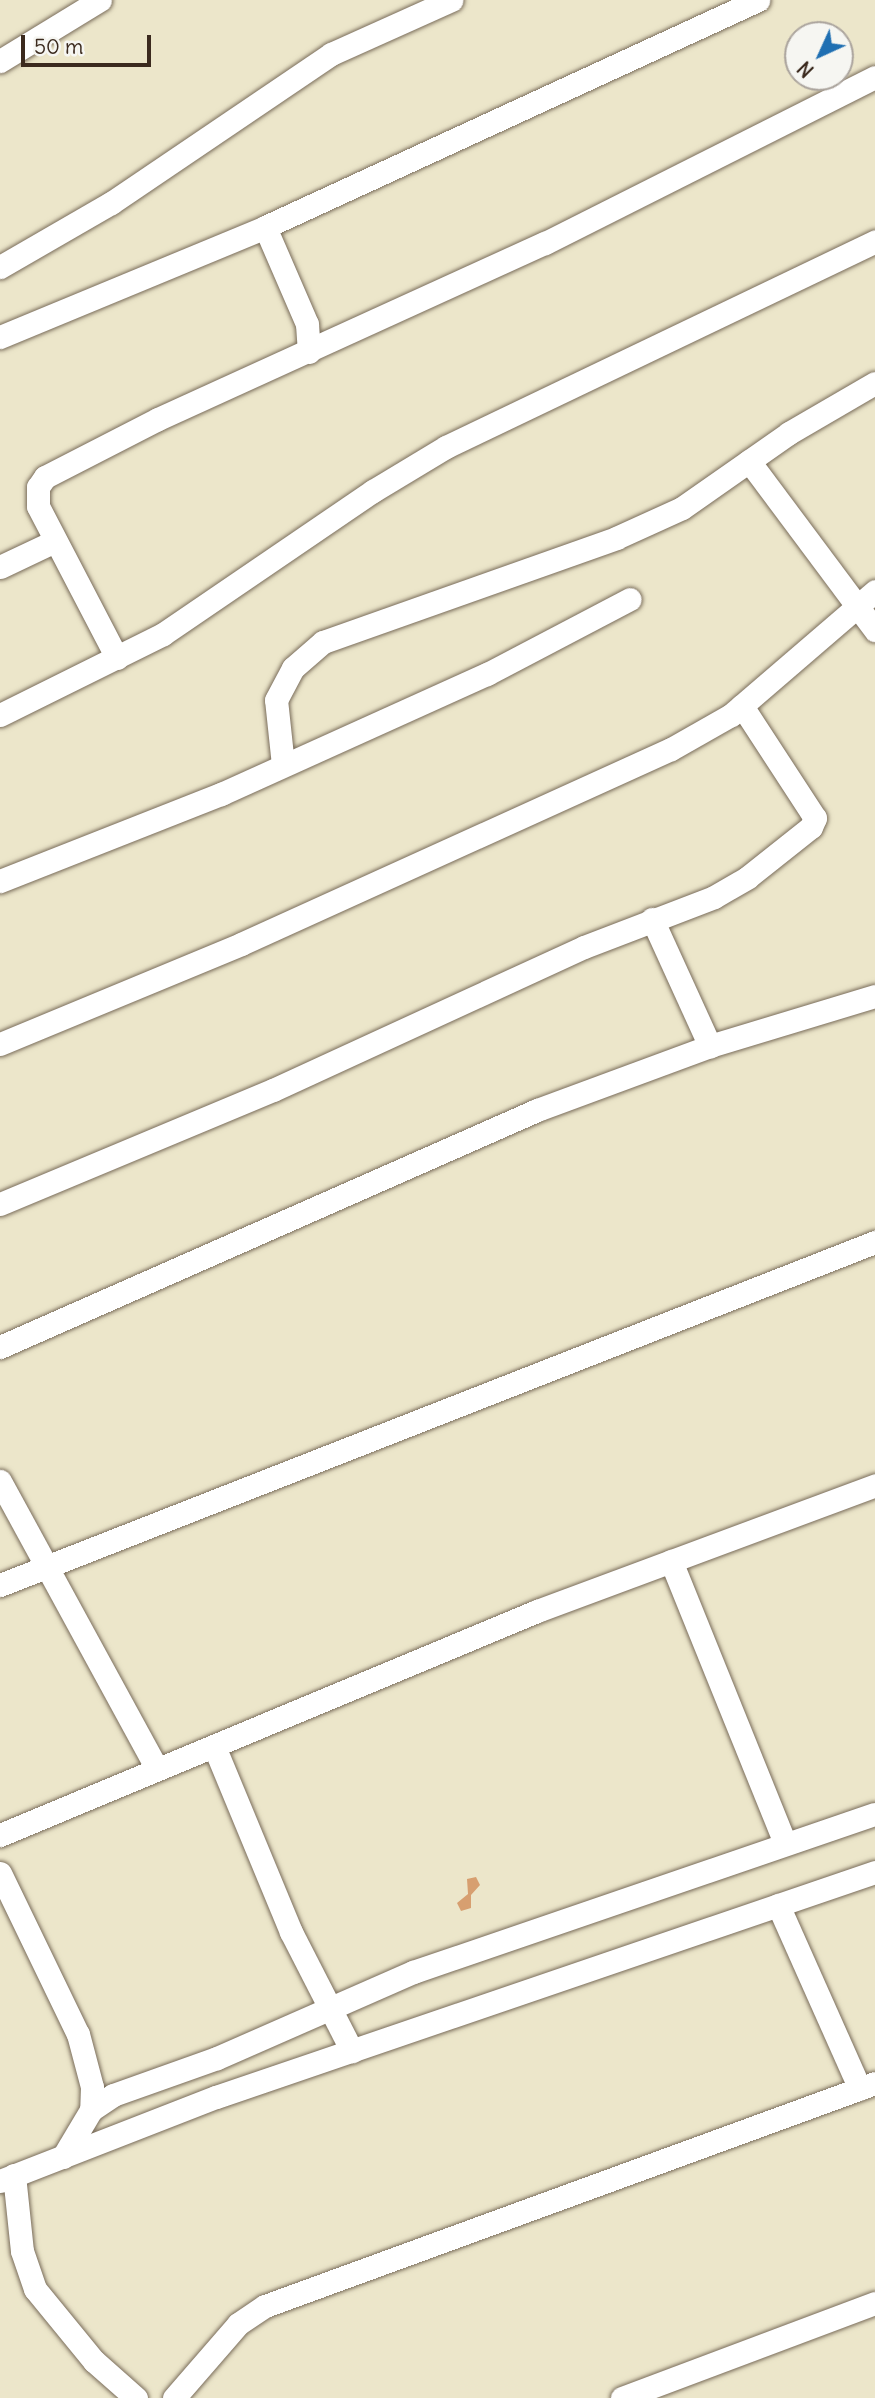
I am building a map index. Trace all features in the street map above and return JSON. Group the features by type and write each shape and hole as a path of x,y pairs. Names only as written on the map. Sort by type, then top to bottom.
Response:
{"street":[{"path":"0,61 100,0"},
{"path":"0,267 111,203 331,54 451,0"},
{"path":"0,337 265,227 758,0"},
{"path":"117,658 55,541 36,496 45,477 158,419 545,243 875,77"},
{"path":"265,227 307,324 309,352"},
{"path":"0,715 163,634 373,491 446,447 875,241"},
{"path":"284,765 276,700 293,667 323,642 616,538 681,508 789,433 875,383"},
{"path":"749,461 866,598 875,630"},
{"path":"0,567 55,541"},
{"path":"0,881 110,834 181,812 487,674 630,598"},
{"path":"0,1044 373,886 671,750 742,706 866,598"},
{"path":"0,1204 272,1090 652,919 739,883 814,823 812,809 742,706"},
{"path":"652,919 710,1046"},
{"path":"0,1347 537,1110 710,1046 875,996"},
{"path":"0,1585 50,1569 481,1394 875,1242"},
{"path":"0,1481 157,1769"},
{"path":"0,1835 537,1611 875,1485"},
{"path":"671,1561 785,1843"},
{"path":"214,1746 327,2007 352,2050"},
{"path":"90,2110 113,2095 217,2058 327,2007 413,1972 875,1814"},
{"path":"0,1872 78,2034 92,2087 90,2110 63,2157"},
{"path":"136,2398 93,2361 35,2288 22,2251 7,2178 352,2050 875,1872"},
{"path":"174,2398 238,2323 265,2306 867,2086 778,1905"},
{"path":"622,2398 875,2303"}],"building":[{"path":"476,1877 480,1885 471,1895 471,1908 461,1911 457,1903 468,1894 467,1879"}]}
